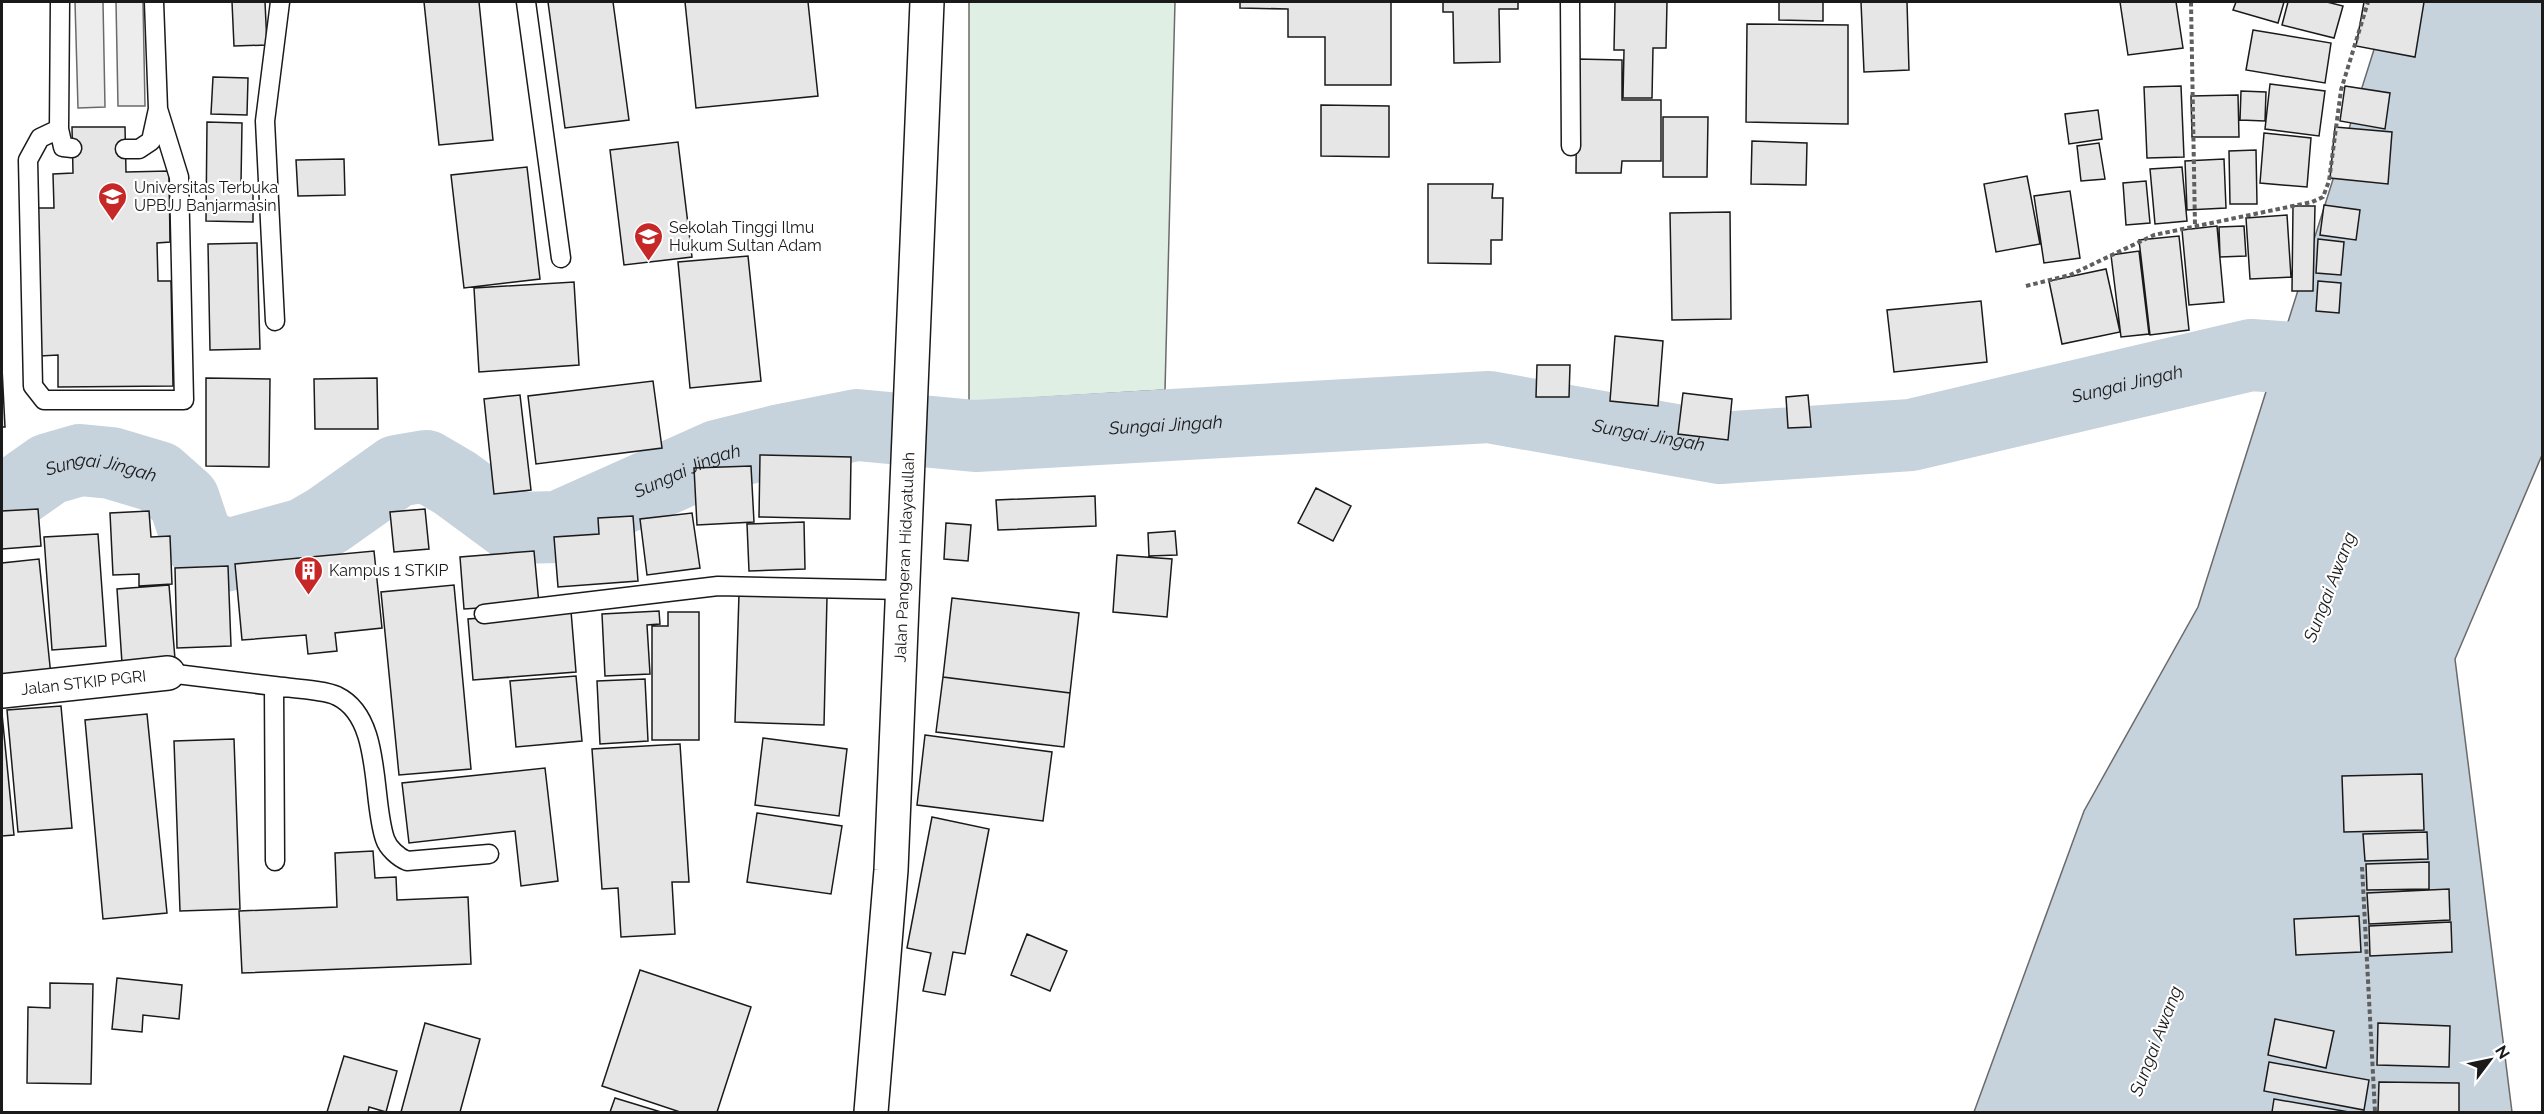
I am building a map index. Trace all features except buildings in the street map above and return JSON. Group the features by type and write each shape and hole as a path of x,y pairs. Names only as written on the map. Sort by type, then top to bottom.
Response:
{"main road":[{"name":"Jalan Pangeran Hidayatullah","path":"871,1113 891,870 909,390 927,2"},
{"name":"Jalan STKIP PGRI","path":"2,691 168,673"}],"lane":[{"path":"60,2 59,129 63,147 72,148"},
{"path":"125,149 139,149 151,141 158,109 154,2"},
{"path":"275,321 265,121 280,2"},
{"path":"526,2 561,258"},
{"path":"1570,2 1571,146"},
{"path":"59,129 40,138 28,160 33,386 44,400 184,400 179,177 158,109"},
{"path":"484,614 718,586 903,590"},
{"path":"168,673 337,695 356,712 368,733 385,840 398,857 406,861 489,854"},
{"path":"274,686 275,861"}],"path":[{"path":"2191,2 2195,226"},
{"path":"2026,286 2070,275 2154,235 2312,202 2323,197 2329,181 2341,90 2368,2"},
{"path":"2362,867 2375,1113"}],"green space":[{"path":"969,2 1175,2 1165,390 969,402"}],"shaded area":[{"path":"75,2 103,2 105,107 78,108"},
{"path":"116,2 143,2 145,106 118,106"}],"water":[{"name":"Sungai Awang","path":"2389,2 2542,2 2542,455 2455,659 2512,1112 1974,1112 2084,811 2198,607"}],"waterway":[{"name":"Sungai Jingah","path":"2,502 49,469 80,460 111,463 158,477 184,500 197,539 224,556 304,534 328,520 397,471 426,466 455,483 516,528 558,527 717,456 857,425 975,436 1489,407 1720,448 1911,435 2251,355 2353,362 2373,354"}],"place":[{"name":"Universitas Terbuka UPBJJ Banjarmasin","path":"113,222"},
{"name":"Sekolah Tinggi Ilmu Hukum Sultan Adam","path":"648,262"},
{"name":"Kampus 1 STKIP","path":"308,596"}]}
